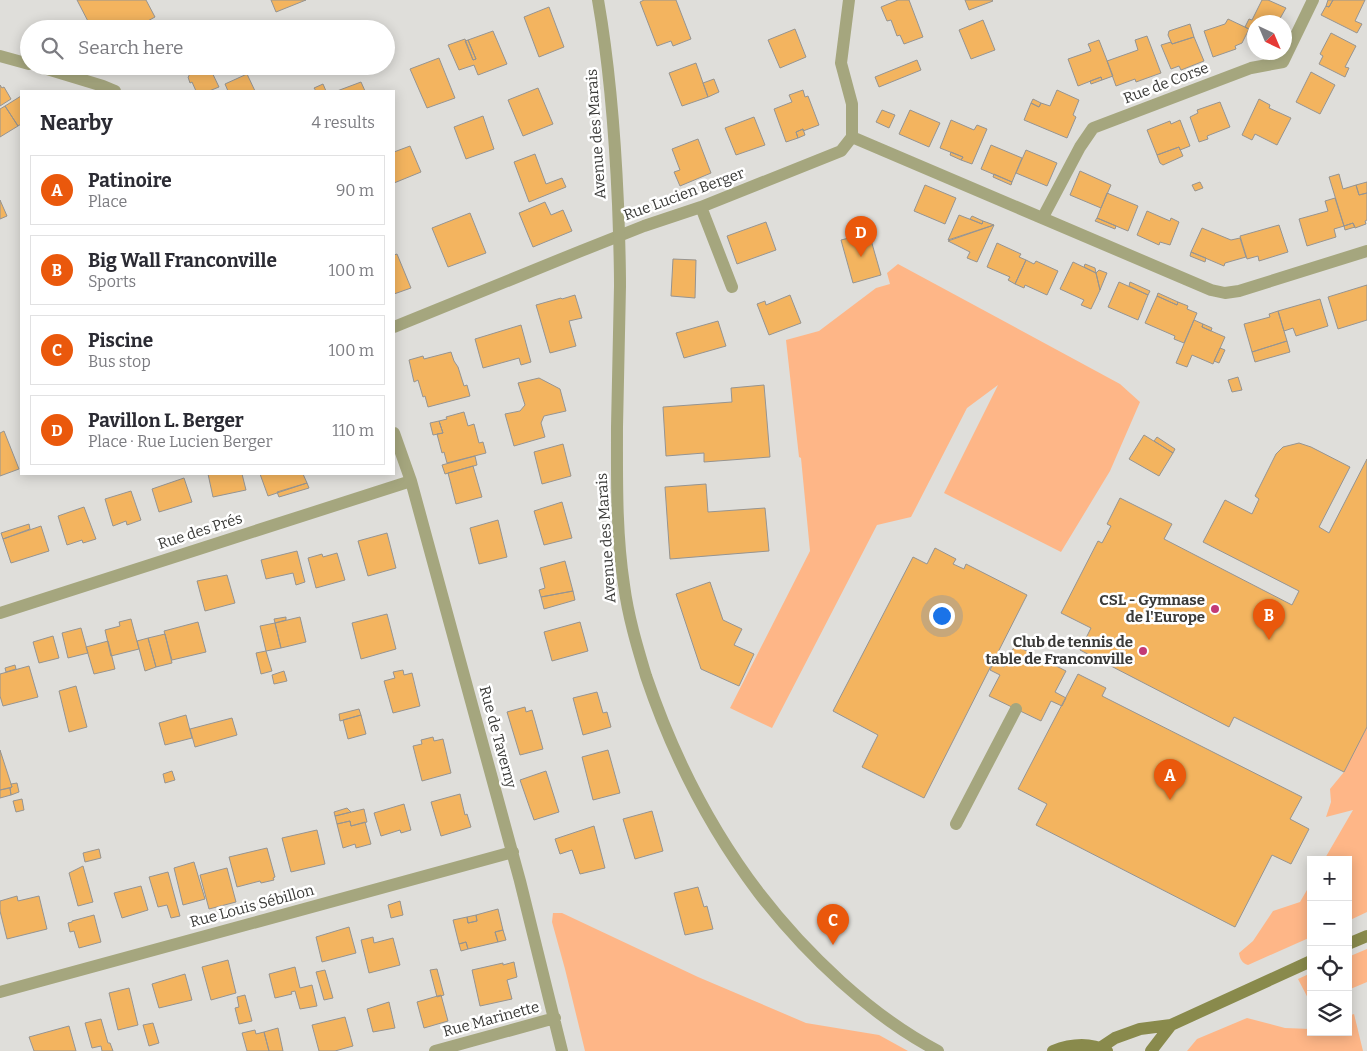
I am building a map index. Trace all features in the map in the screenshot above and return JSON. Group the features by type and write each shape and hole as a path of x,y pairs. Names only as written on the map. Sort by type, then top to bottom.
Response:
{"main road":[{"path":"1352,942 1367,936"},
{"path":"1053,1051 1066,1046 1083,1044 1103,1049 1115,1038 1140,1029 1171,1025 1307,963"},
{"path":"1151,1051 1171,1025"}],"street":[{"name":"Avenue des Marais","path":"598,0 606,44 612,99 619,236 616,491 623,584 629,618 641,658 668,735 680,764 703,808 727,849 779,919 860,998 899,1027 938,1051"},
{"path":"849,0 841,63 852,104 852,136 1211,290 1225,293 1239,291 1367,251"},
{"name":"Rue de Corse","path":"1042,217 1080,147 1093,128 1251,68 1283,62 1313,0"},
{"path":"1,55 20,61"},
{"path":"67,75 112,90"},
{"name":"Rue Lucien Berger","path":"395,327 644,226 701,207 841,151 852,136"},
{"path":"701,207 732,287"},
{"name":"Rue de Taverny","path":"395,436 411,481 513,852 562,1051"},
{"name":"Rue des Prés","path":"0,613 411,481"},
{"path":"956,824 1016,709"},
{"name":"Rue Louis Sébillon","path":"0,992 513,852"},
{"name":"Rue Marinette","path":"435,1051 555,1018"}],"shaded area":[{"path":"898,264 1120,384 1140,402 1110,471 1061,552 944,493 998,385 967,408 911,517 877,525 772,728 730,708 810,551 801,458 799,457 786,340 819,331 876,288 890,284 887,273"},
{"path":"1367,726 1367,912 1352,919 1352,856 1326,856 1353,810 1326,817 1331,802 1330,789 1344,772"},
{"path":"1307,890 1307,939 1248,965 1244,963 1239,953 1253,941 1273,911 1300,902"},
{"path":"553,913 562,913 698,977 806,1023 879,1035 908,1051 585,1051 552,922"},
{"path":"1367,949 1367,982 1352,988 1352,955"},
{"path":"1307,975 1307,996 1298,979"},
{"path":"1354,1014 1363,1051 1187,1051 1197,1039 1247,1018 1285,1028 1307,1029 1307,1036 1352,1036 1352,1015"}],"building":[{"path":"77,0 146,0 155,17 150,20 87,20"},
{"path":"271,0 306,0 276,12"},
{"path":"644,0 676,0 691,39 673,46 671,41 657,46 640,2"},
{"path":"898,0 909,0 923,37 904,44 900,35 897,36 891,20 887,21 881,7"},
{"path":"965,0 992,0 993,1 969,10"},
{"path":"1262,0 1268,0 1286,8 1282,15 1254,15"},
{"path":"1328,0 1333,0 1329,7 1326,6"},
{"path":"1333,0 1365,0 1355,21 1362,24 1357,33 1321,15 1326,6 1329,7"},
{"path":"549,7 564,47 539,57 524,17"},
{"path":"1228,19 1247,28 1247,33 1242,43 1235,46 1236,49 1213,57 1204,31 1225,24"},
{"path":"983,20 995,50 971,59 959,30"},
{"path":"1190,24 1194,37 1172,44 1168,35 1169,31"},
{"path":"795,29 806,57 780,68 768,40"},
{"path":"493,31 507,64 478,75 474,65 459,70 448,45 465,39 473,60 476,59 468,40"},
{"path":"1331,33 1356,46 1345,67 1349,68 1345,77 1319,64 1323,56 1320,54"},
{"path":"1147,36 1161,73 1136,82 1135,79 1116,86 1107,61 1138,50 1135,40"},
{"path":"1194,37 1204,61 1181,70 1179,66 1171,69 1161,45 1171,42 1172,44"},
{"path":"468,40 476,59 473,60 465,41"},
{"path":"1099,40 1113,76 1102,80 1101,77 1078,86 1068,59 1091,51 1088,44"},
{"path":"439,58 455,98 427,108 410,69"},
{"path":"917,60 921,70 879,87 875,77"},
{"path":"696,63 708,97 682,106 669,73"},
{"path":"1311,72 1335,85 1320,114 1296,102"},
{"path":"213,75 219,87 212,90 196,90 192,82 190,83 189,76"},
{"path":"247,75 255,90 228,90 225,84"},
{"path":"1101,77 1102,80 1091,84 1090,81"},
{"path":"714,79 719,92 708,97 703,83"},
{"path":"361,82 365,90 340,90"},
{"path":"323,84 326,90 315,90 314,88"},
{"path":"0,85 2,88 4,87 11,99 0,106"},
{"path":"538,88 553,124 523,136 508,100"},
{"path":"803,90 805,97 808,96 819,125 796,132 798,138 786,142 774,109 792,102 789,95"},
{"path":"1057,90 1079,100 1073,115 1076,117 1067,138 1024,120 1031,103 1039,107 1041,103 1050,106"},
{"path":"20,97 20,125 18,126 5,106"},
{"path":"1033,99 1041,103 1039,107 1031,103"},
{"path":"1259,99 1270,105 1269,108 1291,118 1277,145 1255,134 1252,140 1242,135"},
{"path":"1220,102 1230,127 1207,136 1208,139 1199,142 1190,117 1198,113 1197,110"},
{"path":"5,106 18,126 0,137 0,109"},
{"path":"882,110 895,115 889,128 876,122"},
{"path":"910,110 940,123 929,147 899,134"},
{"path":"483,116 494,149 466,159 454,127"},
{"path":"754,117 765,145 736,155 725,128"},
{"path":"951,120 974,130 977,125 987,129 972,164 961,160 963,157 940,148"},
{"path":"1180,120 1190,146 1180,150 1179,147 1157,155 1147,130 1170,121 1171,124"},
{"path":"803,129 805,135 798,138 796,132"},
{"path":"698,139 711,173 680,186 674,172 680,170 672,149"},
{"path":"991,145 1022,158 1012,182 981,169"},
{"path":"410,146 421,172 395,183 395,152"},
{"path":"1179,147 1183,156 1163,165 1160,163 1157,155"},
{"path":"1026,150 1057,163 1047,186 1016,173"},
{"path":"951,152 963,157 961,160 950,155"},
{"path":"535,154 546,184 562,178 566,187 529,202 514,162"},
{"path":"1080,171 1111,185 1101,208 1070,195"},
{"path":"994,174 1012,182 1011,185 993,177"},
{"path":"1339,174 1343,189 1356,185 1359,195 1367,193 1366,224 1355,228 1353,223 1344,226 1329,177"},
{"path":"1200,182 1203,188 1195,191 1192,185"},
{"path":"1367,182 1367,193 1359,195 1356,185"},
{"path":"925,185 956,198 945,224 914,211"},
{"path":"1107,193 1138,206 1128,231 1097,218"},
{"path":"1335,198 1344,226 1334,229 1336,237 1307,246 1299,219 1328,211 1325,201"},
{"path":"0,200 7,216 0,219"},
{"path":"545,202 551,215 563,210 572,231 533,247 519,213"},
{"path":"1147,211 1170,221 1171,218 1179,222 1170,245 1160,242 1159,245 1137,235"},
{"path":"470,213 486,253 448,267 432,228"},
{"path":"959,215 982,224 983,221 994,225 948,240"},
{"path":"972,216 983,221 982,224 970,219"},
{"path":"1097,218 1116,226 1115,229 1095,221"},
{"path":"766,222 776,250 737,264 727,236"},
{"path":"1353,223 1355,227 1345,230 1344,226"},
{"path":"994,225 977,262 967,258 970,252 948,241"},
{"path":"1279,225 1288,252 1259,261 1258,256 1247,259 1240,236"},
{"path":"1202,228 1231,240 1240,238 1246,257 1225,263 1224,266 1191,252"},
{"path":"869,233 881,275 853,283 841,240"},
{"path":"997,243 1021,254 1019,257 1026,260 1015,284 1008,280 1010,277 987,267"},
{"path":"1191,252 1206,258 1205,262 1190,256"},
{"path":"397,254 411,288 395,294 395,255"},
{"path":"673,259 696,260 695,298 671,296"},
{"path":"1026,260 1034,264 1036,261 1058,271 1047,295 1025,285 1024,288 1015,284"},
{"path":"1073,262 1096,273 1100,290 1091,309 1081,305 1084,300 1060,289"},
{"path":"1085,264 1095,268 1096,273 1084,267"},
{"path":"1099,270 1107,273 1100,290 1096,273"},
{"path":"1119,282 1148,295 1138,320 1108,307"},
{"path":"1130,282 1150,291 1148,295 1129,286"},
{"path":"1367,285 1367,320 1338,329 1328,297"},
{"path":"1158,293 1178,302 1177,305 1157,296"},
{"path":"575,295 582,318 569,321 576,346 550,353 536,305"},
{"path":"790,295 801,323 769,335 757,304 765,301 766,305"},
{"path":"1157,296 1177,305 1178,302 1188,306 1187,309 1197,313 1184,343 1174,339 1175,336 1145,323"},
{"path":"1320,299 1328,326 1296,336 1293,328 1284,331 1278,311"},
{"path":"1278,311 1287,341 1252,352 1244,324 1270,317 1269,314"},
{"path":"1194,320 1203,324 1202,327 1225,337 1213,364 1192,355 1187,367 1176,363"},
{"path":"718,321 726,346 684,358 676,333"},
{"path":"1203,324 1212,328 1211,331 1202,327"},
{"path":"521,325 531,362 521,365 519,358 483,368 475,339"},
{"path":"1287,341 1290,352 1255,362 1252,352"},
{"path":"1220,348 1225,350 1219,363 1214,361"},
{"path":"451,352 464,386 467,385 470,396 428,407 418,380 414,382 409,360 423,356 424,359"},
{"path":"1238,377 1242,390 1232,392 1228,380"},
{"path":"539,378 560,389 566,411 544,416 541,423 545,437 514,446 505,414 520,411 525,405 518,383"},
{"path":"764,385 770,457 704,462 704,453 666,456 663,407 732,402 731,388"},
{"path":"464,412 468,426 474,424 479,443 483,442 486,453 447,463 437,434 443,433 439,421"},
{"path":"439,421 443,433 433,435 430,423"},
{"path":"4,431 19,469 0,476 0,433"},
{"path":"1144,435 1173,453 1159,476 1129,459"},
{"path":"1157,437 1175,449 1173,453 1154,441"},
{"name":"CSL - Gymnase de l'Europe","path":"1299,443 1350,467 1319,527 1329,533 1367,459 1367,727 1344,772 1234,717 1229,727 1080,650 1091,628 1061,613 1098,541 1102,543 1111,526 1107,524 1120,498 1172,524 1164,539 1292,605 1299,591 1203,542 1225,500 1252,514 1259,499 1255,496 1276,454 1283,447"},
{"path":"563,444 571,476 542,484 534,452"},
{"path":"475,456 477,465 445,474 442,465"},
{"path":"473,466 482,497 456,504 448,473"},
{"path":"208,475 242,475 246,490 213,497"},
{"path":"260,475 303,475 307,483 268,496"},
{"path":"184,478 192,502 159,512 152,489"},
{"path":"307,483 309,488 279,497 277,492"},
{"path":"706,484 708,512 765,508 769,551 670,559 665,487"},
{"path":"131,491 141,520 127,525 126,521 113,526 105,499"},
{"path":"562,502 572,538 544,545 534,511"},
{"path":"84,507 96,539 83,543 82,540 67,545 58,516"},
{"path":"498,520 507,557 479,564 470,528"},
{"path":"29,524 30,529 3,539 1,533"},
{"path":"41,526 49,551 11,563 3,539"},
{"path":"387,533 396,568 368,576 358,541"},
{"path":"935,548 956,559 953,564 964,569 966,564 1027,595 924,798 862,767 878,735 833,711 913,557 927,564"},
{"path":"297,551 305,582 296,585 293,573 266,579 261,560"},
{"path":"337,553 345,580 316,588 308,558 322,554 323,557"},
{"path":"565,561 573,591 541,597 539,590 545,588 540,568"},
{"path":"227,575 235,603 205,611 197,581"},
{"path":"710,582 723,620 742,629 734,645 754,654 739,686 701,669 676,594"},
{"path":"573,591 575,600 544,609 541,597"},
{"path":"387,614 396,649 361,659 352,623"},
{"path":"286,617 286,620 275,623 274,619"},
{"path":"300,617 306,642 281,648 275,623"},
{"path":"131,619 139,649 111,656 105,630 120,626 119,622"},
{"path":"198,622 206,652 172,660 164,631"},
{"path":"580,622 588,651 552,661 544,632"},
{"path":"275,623 281,648 266,651 260,626"},
{"path":"81,628 88,653 68,658 62,633"},
{"path":"165,634 172,663 156,667 148,638"},
{"path":"53,636 59,658 39,663 33,642"},
{"path":"148,638 156,667 145,671 137,641"},
{"path":"108,641 115,669 94,674 86,647"},
{"path":"1015,645 1066,671 1055,692 1066,698 1062,706 1051,701 1041,721 989,696 1000,675 990,670 994,662 1004,667"},
{"path":"266,651 272,671 261,674 256,653"},
{"path":"15,665 16,669 6,672 5,668"},
{"path":"29,666 38,697 3,706 0,696 0,674"},
{"path":"403,670 404,675 412,673 420,706 393,713 384,681 395,678 393,672"},
{"path":"284,671 287,681 274,684 272,675"},
{"path":"1078,674 1106,688 1102,696 1302,797 1290,819 1309,829 1291,864 1272,855 1235,927 1036,825 1047,804 1018,789"},
{"path":"76,686 87,727 69,732 59,691"},
{"path":"597,692 603,713 607,712 611,727 583,735 573,698"},
{"path":"525,707 526,712 532,710 543,749 520,755 507,712"},
{"path":"359,709 361,715 340,721 339,714"},
{"path":"186,715 192,738 165,745 159,723"},
{"path":"361,715 366,734 348,739 343,720"},
{"path":"232,718 237,735 195,747 190,729"},
{"path":"433,737 434,741 443,739 451,773 422,781 413,746 422,744 421,740"},
{"path":"0,750 12,787 0,790"},
{"path":"608,750 620,793 593,800 582,757"},
{"path":"172,771 175,780 165,783 163,774"},
{"path":"546,771 559,812 534,820 520,780"},
{"path":"17,783 19,792 11,795 11,784"},
{"path":"10,788 11,795 0,798 0,790"},
{"path":"460,794 465,815 467,814 471,827 441,836 431,802"},
{"path":"22,799 24,810 16,812 13,801"},
{"path":"404,804 411,830 401,833 400,830 381,836 374,813"},
{"path":"347,808 351,812 335,816 334,812"},
{"path":"364,809 367,822 351,826 350,821 337,824 335,816"},
{"path":"652,811 663,851 635,859 623,819"},
{"path":"350,821 351,826 365,822 371,844 356,848 355,844 343,848 337,824"},
{"path":"594,826 605,868 580,874 572,850 560,854 555,839"},
{"path":"317,830 325,864 291,872 282,838"},
{"path":"267,848 275,877 273,878 274,880 261,883 260,881 237,887 229,857"},
{"path":"99,849 101,858 85,862 83,853"},
{"path":"194,862 205,899 183,905 174,868"},
{"path":"83,866 93,902 78,906 69,873"},
{"path":"227,868 236,902 209,909 200,875"},
{"path":"168,872 180,916 171,918 167,905 158,907 149,877"},
{"path":"141,886 148,910 122,918 114,893"},
{"path":"698,887 704,907 707,906 713,929 685,935 674,893"},
{"path":"17,896 18,901 39,896 47,929 7,939 0,911 0,901"},
{"path":"400,901 403,915 391,918 388,905"},
{"path":"498,909 503,930 495,932 498,942 468,949 466,942 459,944 453,920 467,917 468,923 477,921 476,915"},
{"path":"94,915 101,942 79,948 74,931 70,932 68,923"},
{"path":"476,915 477,921 468,923 467,917"},
{"path":"349,927 356,953 322,962 316,937"},
{"path":"503,930 506,940 498,942 495,932"},
{"path":"373,937 374,943 393,938 400,965 369,973 361,940"},
{"path":"466,942 468,949 461,951 459,944"},
{"path":"228,960 236,993 211,1000 202,967"},
{"path":"514,962 517,977 507,980 512,999 480,1006 472,970"},
{"path":"295,967 300,988 312,985 317,1006 300,1009 295,991 291,992 292,994 275,998 269,974"},
{"path":"437,969 444,995 437,997 430,970"},
{"path":"325,970 333,998 324,1000 316,972"},
{"path":"185,974 192,1000 159,1008 152,984"},
{"path":"129,988 138,1025 118,1030 109,993"},
{"path":"245,995 252,1021 239,1024 235,1008 239,1007 237,997"},
{"path":"441,995 448,1021 424,1028 417,1002"},
{"path":"389,1002 395,1028 373,1032 367,1009"},
{"path":"345,1017 353,1046 335,1051 319,1051 312,1025"},
{"path":"101,1019 108,1043 110,1043 113,1051 102,1051 101,1046 92,1048 85,1023"},
{"path":"153,1023 159,1043 149,1046 143,1025"},
{"path":"69,1026 76,1051 34,1051 29,1037"},
{"path":"278,1028 283,1051 269,1051 264,1032"},
{"path":"255,1030 256,1034 264,1032 269,1051 247,1051 242,1033"}],"place":[{"name":"Pavillon L. Berger","path":"861,257"},
{"name":"CSL - Gymnase de l'Europe","path":"1215,609"},
{"name":"Big Wall Franconville","path":"1269,640"},
{"name":"Club de tennis de table de Franconville","path":"1143,651"},
{"name":"Patinoire","path":"1170,800"},
{"name":"Piscine","path":"833,945"}]}
